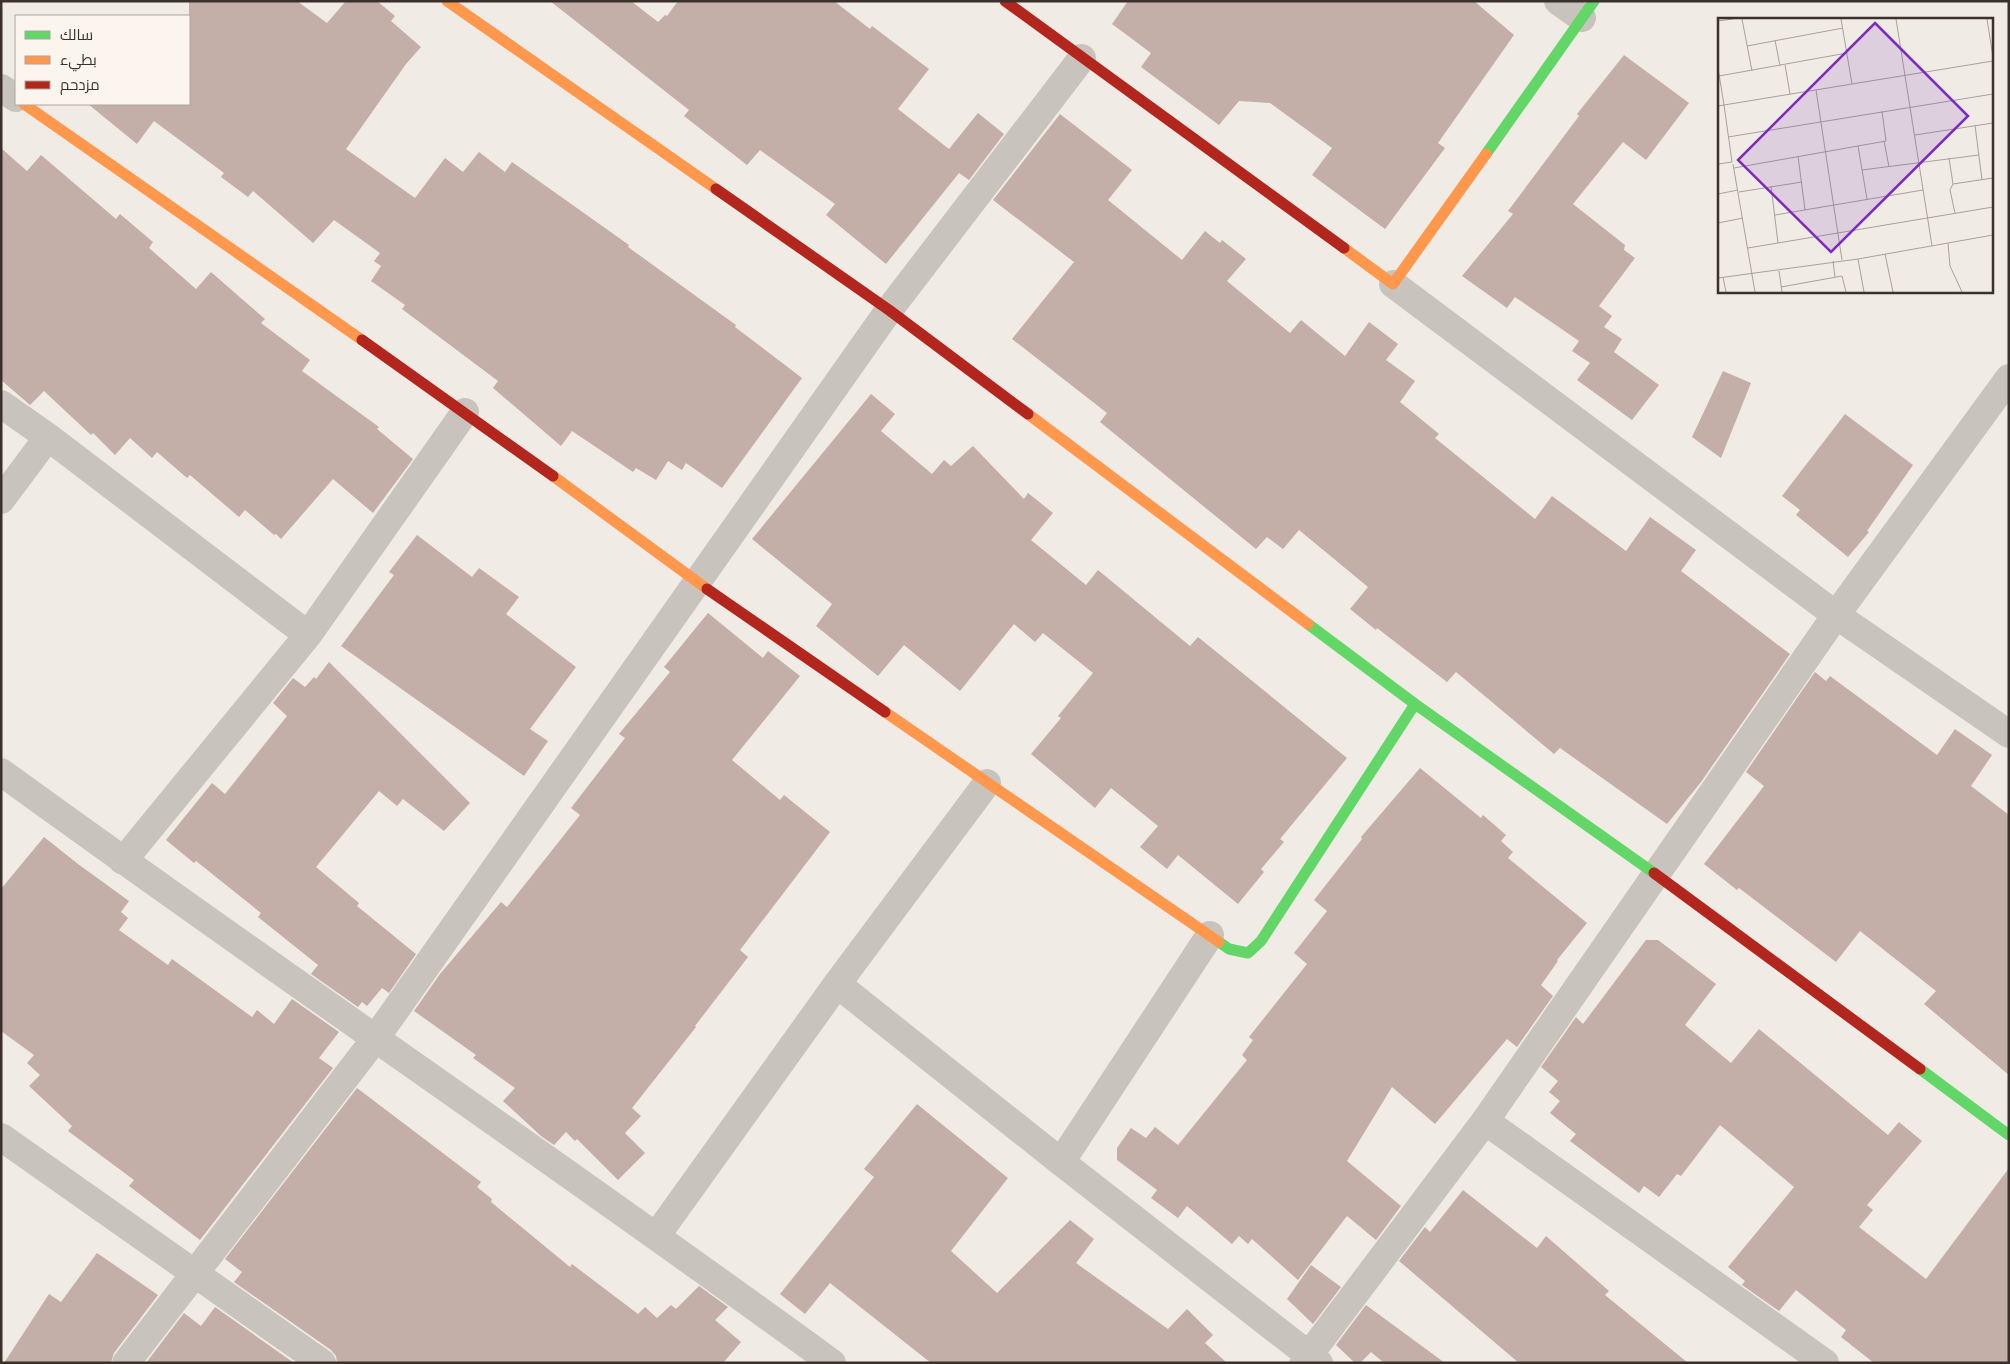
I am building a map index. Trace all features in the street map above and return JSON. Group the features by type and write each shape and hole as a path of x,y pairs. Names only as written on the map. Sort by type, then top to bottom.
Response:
{"street":[{"path":"447,1 889,310 1416,704 1658,875 2009,1135"},
{"path":"1005,1 1393,284 1836,615 2009,734"},
{"path":"1393,284 1588,9 1558,1"},
{"path":"126,1363 376,1039 889,310 1082,58"},
{"path":"1,88 15,97"},
{"path":"25,105 465,412 698,583 1229,949 1248,953 1261,941 1416,704"},
{"path":"837,984 1310,1360 1485,1121 1658,875 1836,615 2009,378"},
{"path":"1,404 48,437 308,636"},
{"path":"123,861 308,636 465,412"},
{"path":"1,500 48,437"},
{"path":"1,772 123,861 657,1235 832,1363"},
{"path":"657,1235 837,984 987,783"},
{"path":"1061,1162 1210,935"},
{"path":"1485,1121 1825,1363"},
{"path":"1,1137 322,1363"}],"building":[{"path":"189,1 297,1 327,23 346,1 377,1 395,16 391,21 421,47 406,64 346,149 415,198 445,158 463,172 479,152 505,172 512,162 629,245 628,247 736,325 735,327 802,378 722,488 686,463 682,470 668,461 656,480 636,468 633,472 572,431 561,446 493,388 498,381 402,309 405,305 371,281 381,266 374,261 380,253 334,220 313,243 253,191 248,197 221,177 224,173 154,121 137,144 89,105 190,105"},
{"path":"550,1 631,1 658,22 665,15 667,16 678,1 834,1 870,29 872,26 929,69 898,109 949,149 978,113 1004,134 969,180 959,173 886,264 826,215 835,204 760,150 747,165 684,116 689,110"},
{"path":"1128,1 1474,1 1514,35 1438,143 1445,148 1385,229 1312,175 1332,148 1270,103 1239,101 1219,125 1141,67 1151,53 1112,24"},
{"path":"1624,55 1689,103 1646,160 1623,142 1573,204 1625,245 1624,250 1635,258 1599,306 1612,316 1604,327 1622,339 1614,352 1659,385 1632,420 1577,380 1590,363 1572,351 1579,341 1515,297 1507,308 1462,276 1513,214 1508,211 1579,116 1577,114"},
{"path":"1060,114 1132,170 1108,200 1182,260 1205,231 1220,243 1222,240 1246,259 1227,281 1290,333 1301,320 1345,356 1369,322 1398,344 1386,360 1415,381 1400,402 1439,434 1435,438 1535,519 1552,496 1626,551 1650,517 1696,550 1681,571 1790,654 1701,782 1667,824 1560,748 1554,754 1456,672 1447,682 1377,628 1376,630 1350,609 1368,587 1299,530 1283,549 1267,537 1256,549 1100,422 1107,413 1012,339 1074,262 993,200"},
{"path":"1,148 27,171 41,155 116,219 120,214 153,242 149,248 196,289 211,272 265,319 261,323 310,360 302,371 379,427 377,429 413,459 373,513 333,479 281,539 245,510 239,517 190,475 187,478 157,452 152,458 130,438 115,455 93,433 91,435 44,391 30,405 1,380"},
{"path":"1723,371 1751,383 1721,458 1692,437"},
{"path":"871,394 895,414 881,431 932,474 944,460 951,466 973,446 1024,499 1028,493 1053,513 1031,540 1086,585 1098,570 1190,646 1198,637 1347,758 1280,839 1284,842 1261,869 1264,872 1238,904 1178,855 1167,869 1140,847 1158,826 1111,788 1095,808 1031,754 1061,718 1058,716 1093,673 1043,633 1035,642 1014,624 960,691 904,645 878,676 816,626 832,604 752,539"},
{"path":"1845,414 1913,465 1867,531 1869,532 1848,557 1796,515 1800,510 1782,496"},
{"path":"417,535 472,577 479,568 519,597 506,614 576,667 530,729 548,741 524,776 341,646 394,575 389,572"},
{"path":"708,613 763,658 768,651 800,676 732,760 780,800 784,795 830,832 740,950 748,957 632,1108 641,1116 625,1133 645,1153 618,1180 577,1139 575,1141 566,1132 554,1145 541,1136 503,1101 515,1088 473,1058 476,1055 414,1011 440,974 501,902 507,907 580,815 571,808 625,738 619,734 670,672 664,667"},
{"path":"329,662 470,803 444,831 403,799 397,806 379,791 316,867 359,903 357,906 416,954 389,993 382,988 367,1006 362,1002 358,1007 311,974 318,965 258,917 261,913 196,861 194,863 166,840 212,783 225,794 287,716 273,703 293,678 305,687 314,677 316,679"},
{"path":"1815,672 1826,681 1830,676 1937,755 1955,729 1992,755 1971,786 2009,815 2009,1075 1924,1004 1936,991 1860,931 1836,962 1739,888 1737,890 1704,864 1764,786 1746,772"},
{"path":"1420,768 1481,818 1483,815 1506,835 1501,841 1513,852 1508,858 1587,923 1557,960 1541,985 1553,996 1517,1047 1507,1039 1435,1124 1392,1087 1347,1161 1401,1206 1376,1240 1347,1216 1298,1280 1252,1239 1248,1244 1239,1236 1232,1244 1187,1206 1178,1218 1151,1198 1157,1190 1117,1160 1117,1148 1131,1128 1146,1138 1155,1127 1178,1145 1247,1060 1242,1055 1253,1040 1249,1037 1307,964 1294,953 1327,911 1314,900 1362,839 1361,837"},
{"path":"44,837 129,901 121,912 128,918 119,930 168,965 172,959 252,1017 257,1010 274,1024 292,999 339,1032 319,1058 333,1068 200,1240 129,1186 134,1180 68,1131 72,1126 29,1086 40,1075 27,1063 34,1055 1,1031 1,889"},
{"path":"1646,940 1658,940 1716,984 1685,1025 1731,1063 1759,1029 1888,1135 1899,1122 1922,1141 1867,1205 1873,1210 1859,1227 1926,1279 2009,1168 2009,1363 1874,1363 1841,1337 1846,1330 1796,1290 1779,1311 1742,1285 1745,1281 1728,1267 1794,1187 1720,1125 1681,1176 1677,1174 1659,1197 1644,1186 1639,1193 1570,1141 1576,1134 1550,1113 1560,1101 1549,1092 1558,1081 1541,1067 1576,1017 1583,1024"},
{"path":"357,1088 481,1182 477,1187 492,1199 491,1202 570,1267 572,1264 638,1314 645,1307 657,1318 671,1305 676,1309 699,1286 728,1307 715,1320 741,1342 723,1363 337,1363 336,1356 331,1350 234,1282 242,1272 225,1259"},
{"path":"917,1104 1008,1178 951,1251 997,1293 1070,1220 1094,1239 1076,1263 1168,1329 1187,1309 1213,1335 1205,1343 1227,1363 931,1363 830,1283 805,1314 780,1294 874,1177 864,1169"},
{"path":"1463,1190 1537,1248 1546,1236 1609,1291 1605,1295 1688,1363 1519,1363 1399,1261 1425,1227 1430,1232"},
{"path":"97,1253 158,1295 114,1353 111,1363 4,1363 49,1294 61,1302"},
{"path":"1311,1265 1341,1287 1313,1324 1287,1299"},
{"path":"1366,1305 1445,1363 1384,1363 1371,1352 1360,1363 1355,1363 1336,1345"},
{"path":"215,1307 294,1363 146,1363 184,1313 201,1326"}],"traffic: fast":[{"path":"1486,154 1594,1"},
{"path":"1308,624 1415,704 1654,873"},
{"path":"1219,942 1229,949 1248,953 1261,941 1415,704"},
{"path":"1920,1069 2009,1135"}],"traffic: slow":[{"path":"447,1 716,189"},
{"path":"25,105 362,340"},
{"path":"1344,248 1393,284 1486,154"},
{"path":"1028,414 1308,624"},
{"path":"553,476 707,589"},
{"path":"885,712 1219,942"}],"traffic: jam":[{"path":"1005,1 1344,248"},
{"path":"716,189 889,310 1028,414"},
{"path":"362,340 553,476"},
{"path":"707,589 885,712"},
{"path":"1654,873 1920,1069"}]}
